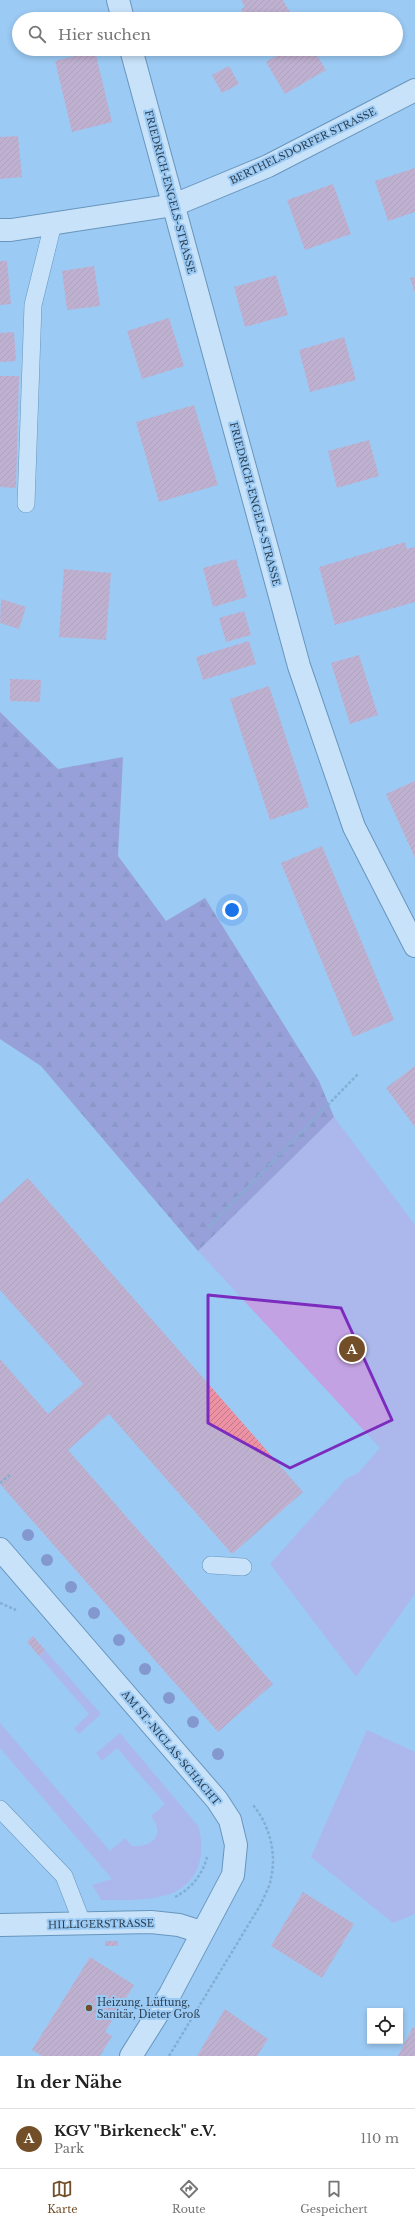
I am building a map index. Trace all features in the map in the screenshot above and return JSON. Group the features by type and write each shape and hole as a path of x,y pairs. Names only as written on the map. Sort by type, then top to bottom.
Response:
{"street":[{"path":"118,0 121,12"},
{"name":"FRIEDRICH-ENGELS-STRASSE","path":"133,56 298,666 354,827 415,946"},
{"name":"BERTHELSDORFER STRASSE","path":"0,230 53,224 174,205 268,166 415,90"},
{"name":"AM ST.-NICLAS-SCHACHT","path":"0,1549 216,1800 230,1820 236,1845 233,1875 201,1932 170,1994 131,2056"},
{"name":"HILLIGERSTRASSE","path":"0,1925 82,1925 151,1922 179,1925 201,1932"}],"lane":[{"path":"26,504 33,305 53,224"},
{"path":"211,1566 243,1567"},
{"path":"0,1809 64,1876 82,1925"}],"path":[{"path":"209,1227 358,1074"},
{"path":"0,1484 10,1475"},
{"path":"0,1603 15,1609 20,1613"},
{"path":"171,1899 182,1894 198,1877 205,1865 209,1850"}],"highlighted area":[{"path":"208,1295 341,1308 392,1420 290,1468 208,1423"}],"shaded area":[{"path":"334,1117 415,1225 415,1594 356,1677 270,1564 346,1479 358,1473 380,1448 198,1251"},
{"path":"45,1650 101,1714 79,1734 74,1728 89,1714 39,1656"},
{"path":"0,1723 110,1851 125,1838 132,1846 146,1845 151,1842 157,1834 157,1829 151,1816 165,1804 117,1748 102,1761 96,1753 120,1733 198,1826 202,1848 197,1869 192,1878 175,1892 155,1898 101,1900 92,1885 112,1879 0,1748"},
{"path":"367,1730 415,1752 415,1914 393,1923 311,1857"}],"green space":[{"path":"0,712 58,769 123,757 118,856 166,921 205,898 319,1081 334,1117 198,1251 41,1066 0,1039"}],"building":[{"path":"241,0 283,0 290,12 243,12 241,9 245,7"},
{"path":"75,56 96,56 112,122 72,132 55,61"},
{"path":"276,56 317,56 326,70 285,94 266,62"},
{"path":"229,66 239,84 222,93 212,75"},
{"path":"18,136 22,177 0,179 0,137"},
{"path":"415,168 415,212 388,221 375,181"},
{"path":"333,184 351,234 305,250 287,200"},
{"path":"0,261 7,261 11,304 0,305"},
{"path":"94,266 100,306 67,310 62,271"},
{"path":"276,275 288,315 245,327 234,287"},
{"path":"415,277 415,293 410,278"},
{"path":"169,318 184,366 142,379 127,331"},
{"path":"14,332 16,361 0,362 0,333"},
{"path":"344,337 356,380 310,392 299,350"},
{"path":"0,376 19,376 16,488 0,487"},
{"path":"194,405 218,485 159,502 136,422"},
{"path":"369,440 379,476 337,488 328,451"},
{"path":"405,542 407,549 415,547 415,602 335,625 319,567"},
{"path":"236,559 247,597 213,607 203,568"},
{"path":"64,569 111,573 106,640 59,637"},
{"path":"1,599 26,607 19,629 0,623"},
{"path":"244,611 251,635 226,642 219,618"},
{"path":"249,641 256,664 203,680 196,657"},
{"path":"359,655 378,715 350,724 331,663"},
{"path":"10,679 41,680 40,702 10,701"},
{"path":"269,686 309,807 270,820 230,699"},
{"path":"415,781 415,858 386,794"},
{"path":"322,846 394,1020 353,1037 281,863"},
{"path":"415,1066 415,1127 386,1088"},
{"path":"28,1178 303,1492 232,1554 109,1414 68,1450 273,1684 218,1732 0,1484 0,1359 48,1414 83,1384 0,1290 0,1203"},
{"path":"33,1636 45,1650 39,1656 27,1642"},
{"path":"303,1892 354,1924 322,1978 271,1946"},
{"path":"105,1941 118,1941 118,1946 105,1946"},
{"name":"Heizung, Lüftung, Sanitär, Dieter Groß","path":"90,1957 134,1985 105,2032 112,2036 100,2056 42,2056 32,2050"},
{"path":"225,2009 268,2039 257,2056 197,2056"},
{"path":"413,2027 415,2028 415,2056 398,2056"}],"place":[{"name":"KGV \"Birkeneck\" e.V.","path":"352,1349"},
{"name":"Heizung, Lüftung, Sanitär, Dieter Groß","path":"89,2008"}]}
